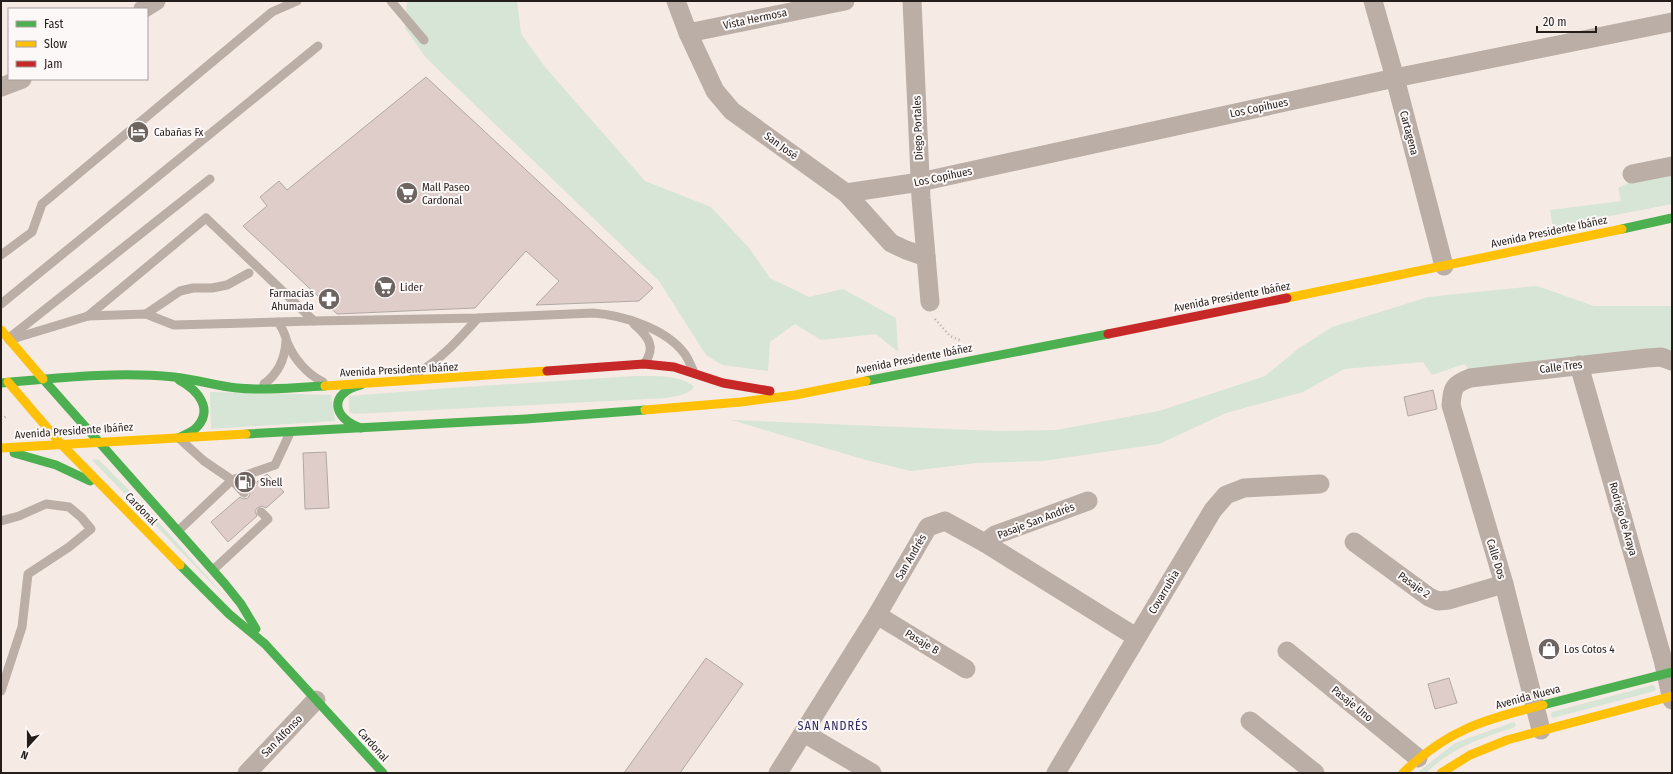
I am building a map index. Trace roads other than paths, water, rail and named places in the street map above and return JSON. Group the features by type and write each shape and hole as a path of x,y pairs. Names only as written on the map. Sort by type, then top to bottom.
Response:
{"main road":[{"name":"Avenida Presidente Ibáñez","path":"1,449 61,444 360,428 679,408 795,395 1444,266 1672,218"},
{"name":"Cardonal","path":"1,330 213,570 241,604 265,644"},
{"name":"Avenida Presidente Ibáñez","path":"5,383 103,375 174,378 236,388 256,389 362,385 644,364 674,367 723,383 795,395"},
{"name":"Cardonal","path":"1,372 5,383 61,444 204,591 265,644 383,773"},
{"path":"695,373 700,384"},
{"path":"174,378 185,382 197,390 202,398 204,410 203,417 196,429 178,438"},
{"path":"360,428 346,423 341,418 337,407 342,394 348,389 362,385"},
{"path":"679,408 696,400 699,395"},
{"path":"1,449 56,465 84,477 106,490"},
{"name":"Avenida Nueva","path":"1403,773 1418,758 1442,740 1469,726 1669,672"},
{"path":"1442,773 1464,758 1488,746 1541,730 1672,698"}],"street":[{"path":"145,8 156,1"},
{"name":"San José","path":"676,1 688,33 715,91 732,111 846,193 891,243 926,257"},
{"name":"Vista Hermosa","path":"688,33 845,1"},
{"name":"Diego Portales","path":"912,1 920,182 930,302"},
{"name":"Cartagena","path":"1372,1 1444,266"},
{"name":"Los Copihues","path":"846,193 920,182 1394,78 1672,22"},
{"path":"1,87 19,80"},
{"path":"1632,174 1672,166"},
{"name":"Calle Tres","path":"1453,388 1461,381 1470,378 1661,357 1672,361"},
{"name":"Rodrigo de Araya","path":"1579,365 1669,672 1672,698"},
{"name":"Calle Dos","path":"1453,388 1451,405 1504,584 1541,730"},
{"name":"Covarrubia","path":"1056,773 1213,510 1226,495 1244,488 1320,484"},
{"name":"Pasaje San Andrés","path":"985,543 996,535 1088,500"},
{"name":"San Andrés","path":"778,773 877,615 928,527 945,521 985,543 1136,637"},
{"name":"Pasaje 2","path":"1354,542 1429,597 1438,601 1448,600 1504,584"},
{"name":"Pasaje B","path":"877,615 966,669"},
{"name":"Pasaje Uno","path":"1287,650 1418,758"},
{"name":"San Alfonso","path":"247,773 316,700"},
{"path":"1250,721 1316,773"},
{"path":"804,733 872,773"}],"lane":[{"path":"1,255 32,232 42,204 272,12 297,1"},
{"path":"391,1 424,40"},
{"path":"1,304 318,46"},
{"path":"9,339 210,179"},
{"path":"88,316 206,218 314,321"},
{"path":"146,314 180,290 212,288 226,285 249,273"},
{"path":"9,339 88,316 146,314 174,325 478,318 593,313 610,314 631,320 658,332 670,340 685,354 695,373"},
{"path":"399,382 432,364 452,347 478,318"},
{"path":"631,320 645,334 650,344 648,358 644,364"},
{"path":"278,322 285,331 293,354 301,366 310,374 331,386"},
{"path":"256,389 265,384 278,369 286,350 285,331"},
{"path":"178,532 232,480 275,465 291,432"},
{"path":"178,438 204,461 232,480 244,493"},
{"path":"1,521 19,516 46,504 69,507 81,517 91,529 70,547 28,574 22,627 1,691"},
{"path":"213,570 268,519 262,512"}],"place":[{"name":"Cabañas Fx","path":"138,132"},
{"name":"Mall Paseo Cardonal","path":"407,193"},
{"name":"Lider","path":"385,287"},
{"name":"Farmacias Ahumada","path":"329,299"},
{"name":"Shell","path":"245,482"},
{"name":"Los Cotos 4","path":"1549,649"}],"district":[{"name":"SAN ANDRÉS","path":"833,726"}]}
